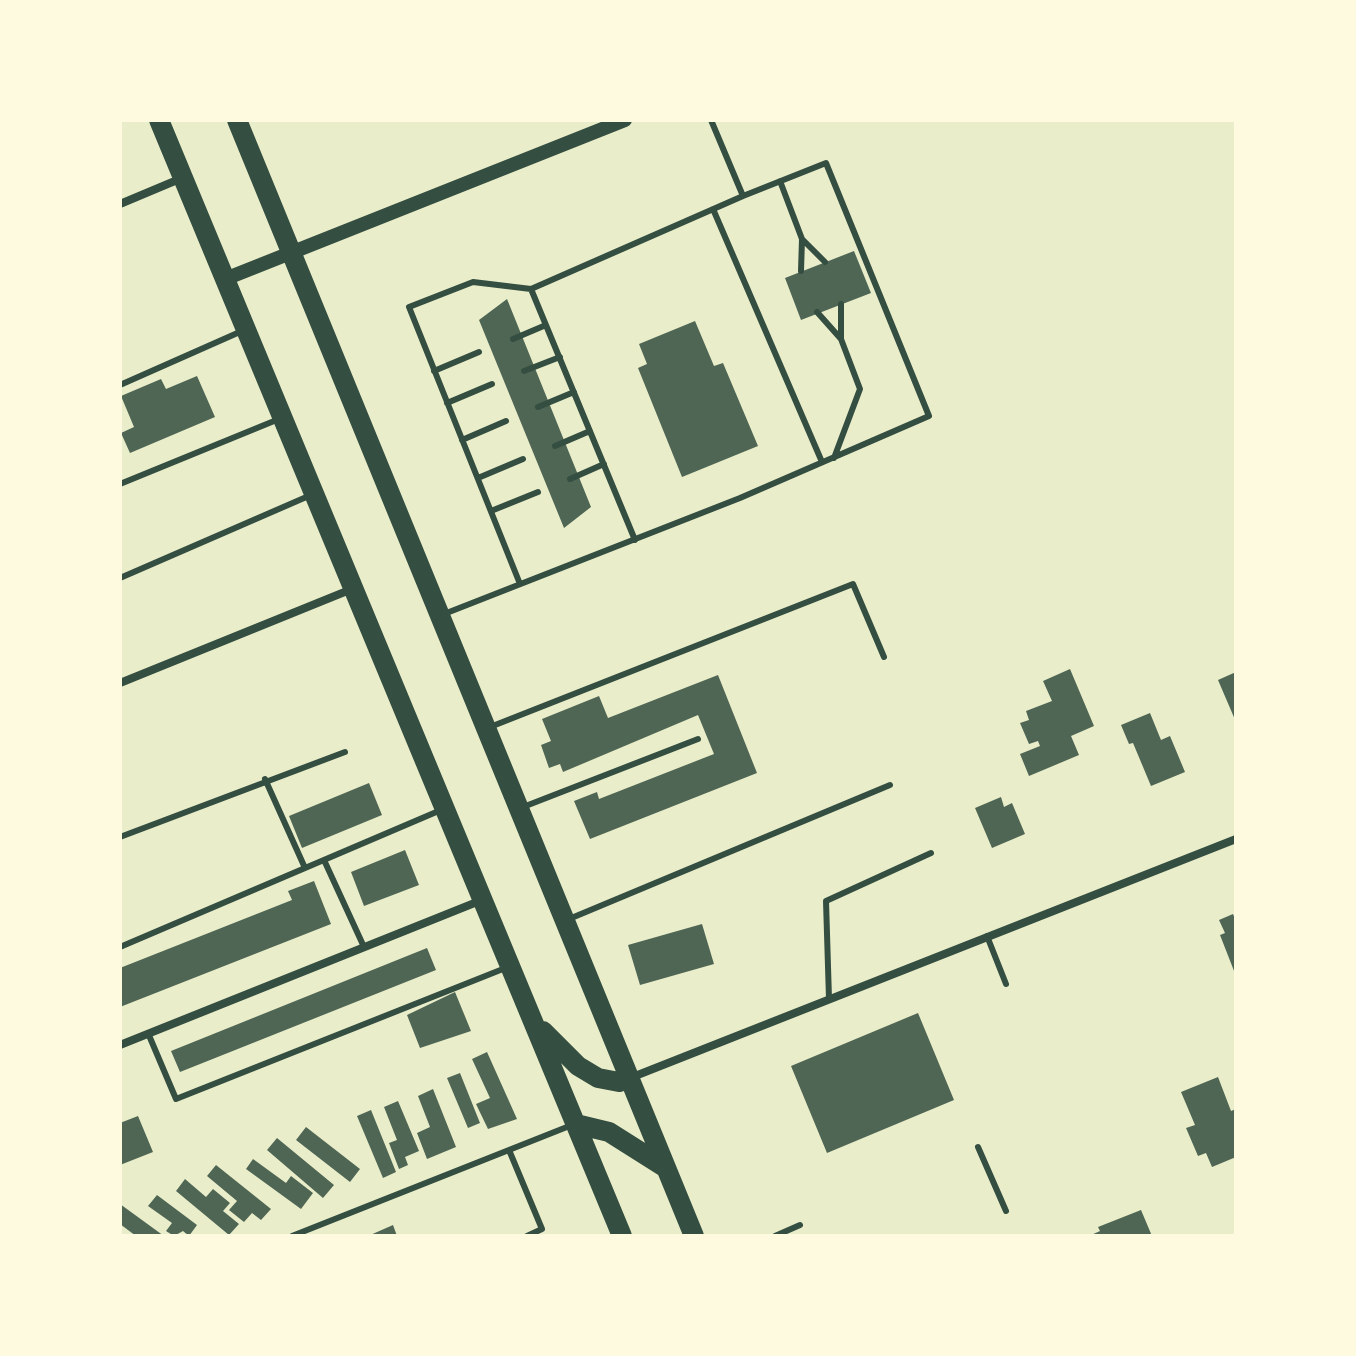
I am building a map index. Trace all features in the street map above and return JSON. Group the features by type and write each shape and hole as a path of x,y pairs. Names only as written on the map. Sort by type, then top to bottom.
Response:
{"main road":[{"path":"159,120 622,1236"},
{"path":"237,120 694,1236"},
{"path":"535,1023 578,1066 598,1078 619,1082 630,1078"},
{"path":"576,1124 609,1132 666,1168"}],"street":[{"path":"225,279 625,120"},
{"path":"120,204 183,177"},
{"path":"120,683 353,588"},
{"path":"630,1078 1236,839"},
{"path":"120,1045 483,900"}],"lane":[{"path":"711,120 743,196"},
{"path":"439,616 635,540 929,416 826,163 531,289 473,282 409,307 520,584"},
{"path":"780,181 802,239 801,271"},
{"path":"713,209 822,462"},
{"path":"802,239 825,262"},
{"path":"531,289 635,540"},
{"path":"834,458 860,389 841,339 841,304"},
{"path":"817,312 841,339"},
{"path":"513,339 546,325"},
{"path":"120,385 246,330"},
{"path":"434,371 479,352"},
{"path":"524,371 560,357"},
{"path":"447,403 492,384"},
{"path":"538,407 574,392"},
{"path":"120,484 282,418"},
{"path":"462,440 506,421"},
{"path":"555,446 590,431"},
{"path":"478,478 523,459"},
{"path":"570,479 604,464"},
{"path":"491,511 538,492"},
{"path":"120,578 314,494"},
{"path":"487,729 853,584 884,657"},
{"path":"519,809 698,739"},
{"path":"120,837 265,779 345,752"},
{"path":"265,779 305,868"},
{"path":"565,920 890,785"},
{"path":"120,947 444,808"},
{"path":"829,999 826,901 931,853"},
{"path":"324,860 364,947"},
{"path":"987,936 1006,984"},
{"path":"148,1033 176,1099 257,1064 510,966"},
{"path":"292,1236 576,1124"},
{"path":"978,1147 1006,1211"},
{"path":"509,1150 542,1229 527,1236"},
{"path":"775,1236 800,1225"}],"building":[{"path":"854,251 871,293 801,320 785,278"},
{"path":"507,299 591,507 564,528 479,320"},
{"path":"695,321 714,366 723,363 758,446 682,477 638,368 647,364 639,344"},
{"path":"197,376 215,417 130,453 121,433 134,427 121,396 161,379 166,389"},
{"path":"1070,669 1094,726 1071,736 1079,755 1029,776 1020,754 1040,746 1038,741 1029,744 1020,723 1029,720 1026,711 1052,701 1043,681"},
{"path":"1236,672 1236,722 1218,680"},
{"path":"718,675 757,773 590,839 574,801 597,792 599,799 714,754 698,715 563,772 560,764 549,768 541,745 551,741 542,719 599,696 608,718"},
{"path":"1150,713 1161,740 1170,736 1185,772 1151,786 1133,743 1129,744 1121,725"},
{"path":"369,783 382,815 302,848 289,816"},
{"path":"1001,797 1004,807 1012,803 1025,834 992,848 975,808"},
{"path":"405,850 419,885 364,906 351,872"},
{"path":"314,881 331,924 120,1007 120,968 292,900 288,891"},
{"path":"1233,914 1236,921 1236,976 1220,935 1225,933 1219,920"},
{"path":"702,924 714,964 640,985 628,945"},
{"path":"427,948 436,970 180,1072 171,1051"},
{"path":"455,992 471,1031 420,1048 407,1015"},
{"path":"918,1013 954,1100 827,1153 791,1066"},
{"path":"487,1052 517,1119 488,1129 476,1104 490,1098 472,1059"},
{"path":"460,1073 480,1123 468,1128 447,1078"},
{"path":"1218,1077 1231,1111 1236,1109 1236,1157 1212,1167 1206,1153 1198,1156 1186,1128 1195,1125 1181,1092"},
{"path":"433,1089 456,1147 427,1159 417,1133 430,1127 418,1096"},
{"path":"398,1101 419,1151 405,1157 408,1165 399,1169 389,1143 397,1140 384,1107"},
{"path":"371,1110 396,1172 383,1178 357,1116"},
{"path":"138,1116 153,1152 120,1165 120,1123"},
{"path":"306,1127 360,1169 350,1182 296,1140"},
{"path":"277,1138 334,1185 323,1198 267,1150"},
{"path":"253,1159 286,1183 291,1176 313,1193 301,1209 246,1169"},
{"path":"216,1165 271,1209 261,1220 252,1213 244,1222 229,1210 237,1201 207,1176"},
{"path":"185,1179 206,1197 213,1189 230,1203 223,1211 239,1224 229,1235 176,1191"},
{"path":"157,1195 197,1225 189,1236 183,1231 174,1236 166,1231 172,1223 148,1206"},
{"path":"120,1204 164,1236 136,1236 120,1224"},
{"path":"1141,1210 1152,1236 1089,1236 1100,1231 1098,1227"},
{"path":"393,1225 397,1236 368,1236"}]}
